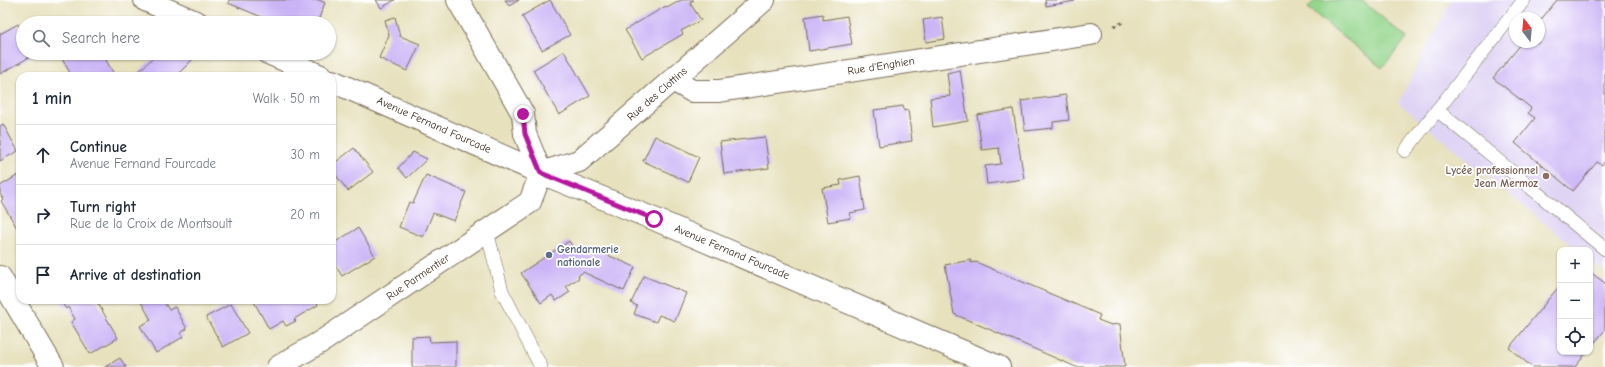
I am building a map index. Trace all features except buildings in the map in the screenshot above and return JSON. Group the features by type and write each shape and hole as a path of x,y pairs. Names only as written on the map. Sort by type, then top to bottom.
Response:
{"street":[{"path":"145,0 182,16"},
{"path":"458,0 523,114 525,134 541,173"},
{"name":"Rue des Clottins","path":"541,173 579,162 764,0"},
{"name":"Rue d'Enghien","path":"673,80 692,91 719,91 1091,34"},
{"path":"284,60 312,72"},
{"name":"Avenue Fernand Fourcade","path":"336,83 541,173 661,222 999,367"},
{"name":"Rue Parmentier","path":"278,367 324,340 530,202 541,173"},
{"path":"0,277 53,367"}],"lane":[{"path":"1406,152 1437,110 1524,0"},
{"path":"1437,110 1605,249"},
{"path":"487,231 502,291 541,367"}],"shaded area":[{"name":"Lycée professionnel Jean Mermoz","path":"1451,0 1605,0 1605,273 1593,263 1593,247 1573,247 1398,103"}],"green space":[{"path":"1315,0 1361,0 1407,38 1382,68 1308,8"}],"place":[{"name":"Lycée professionnel Jean Mermoz","path":"1546,176"},
{"name":"Gendarmerie nationale","path":"549,255"}],"route":[{"path":"523,114 525,134 541,173 654,219"}]}
